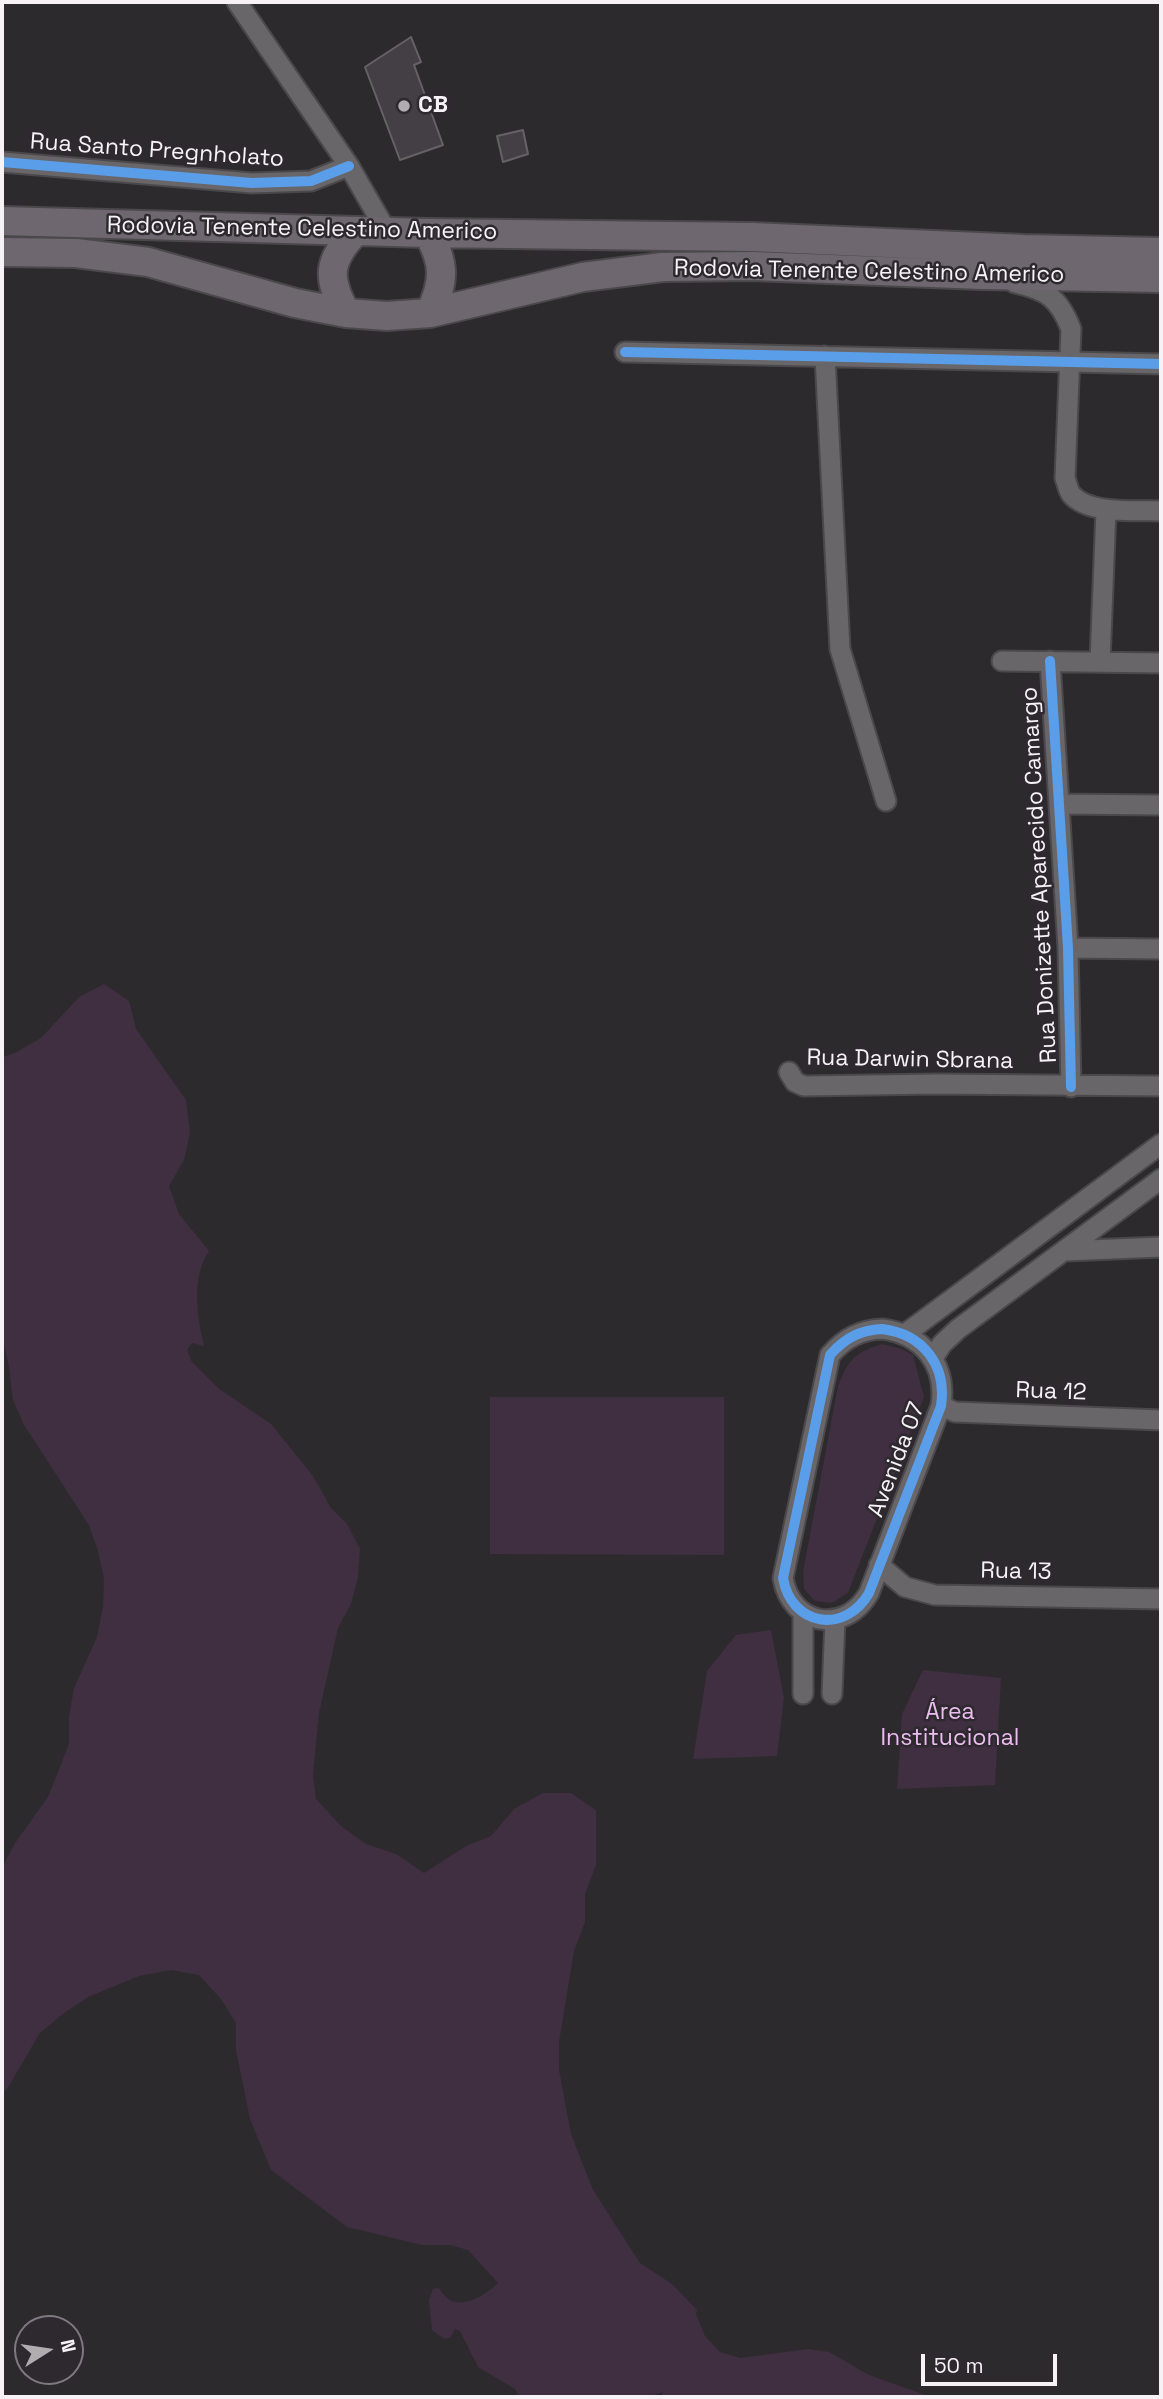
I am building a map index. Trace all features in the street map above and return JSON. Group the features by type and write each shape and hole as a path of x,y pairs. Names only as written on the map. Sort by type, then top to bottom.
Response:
{"highway":[{"name":"Rodovia Tenente Celestino Americo","path":"2,222 428,233 752,237 1161,252"},
{"path":"346,313 334,293 332,270 340,248 356,231"},
{"path":"428,233 438,251 442,272 439,293 430,313"},
{"name":"Rodovia Tenente Celestino Americo","path":"2,252 76,253 148,262 295,303 346,313 387,316 430,313 583,277 663,267 753,266 982,275 1161,278"}],"street":[{"path":"237,2 349,166 387,232"},
{"name":"Rua Santo Pregnholato","path":"2,162 252,183 311,181 349,166"},
{"path":"982,275 1031,287 1052,297 1063,309 1071,329 1065,478 1070,492 1079,501 1106,510 1161,511"},
{"path":"625,352 1161,364"},
{"path":"825,356 839,649 886,801"},
{"path":"1100,662 1106,510"},
{"path":"1002,660 1161,663"},
{"name":"Rua Donizette Aparecido Camargo","path":"1050,661 1068,948 1071,1087"},
{"path":"1060,804 1161,805"},
{"path":"1068,948 1161,948"},
{"name":"Rua Darwin Sbrana","path":"789,1072 795,1082 804,1086 1161,1086"},
{"path":"905,1334 1161,1144"},
{"path":"832,1694 835,1619 821,1620 803,1612 789,1598 783,1578 830,1354 848,1338 870,1330 894,1330 925,1348 933,1358 942,1344 958,1329 1161,1179"},
{"path":"1118,1211 1111,1229 1116,1240 1134,1247"},
{"path":"1064,1251 1161,1247"},
{"name":"Avenida 07","path":"835,1619 850,1614 864,1601 941,1406 942,1381 933,1358"},
{"name":"Rua 12","path":"941,1406 955,1412 1161,1420"},
{"name":"Rua 13","path":"880,1566 905,1587 935,1595 1161,1599"},
{"path":"803,1612 803,1694"}],"green space":[{"path":"104,984 129,1001 136,1029 186,1100 190,1133 184,1160 169,1186 179,1214 209,1251 200,1273 197,1297 204,1346 192,1343 187,1350 192,1362 219,1389 271,1424 313,1476 331,1508 347,1524 360,1549 358,1577 351,1604 338,1628 319,1713 313,1775 316,1799 341,1826 366,1844 396,1854 424,1873 466,1846 491,1836 514,1809 543,1793 571,1793 596,1810 596,1865 585,1894 585,1922 574,1951 559,2042 559,2070 571,2134 593,2190 640,2263 672,2284 697,2310 696,2314 705,2336 720,2352 740,2358 808,2349 829,2352 869,2375 931,2397 661,2397 663,2392 649,2397 520,2397 515,2389 478,2367 460,2331 455,2329 451,2337 444,2339 432,2330 429,2300 433,2289 438,2288 450,2300 463,2302 483,2295 498,2283 468,2250 450,2245 422,2245 347,2227 271,2170 250,2119 236,2050 236,2023 221,1999 199,1975 171,1970 139,1976 88,1997 40,2033 2,2093 2,1867 15,1843 48,1797 69,1744 69,1716 74,1688 97,1637 103,1607 104,1579 89,1525 24,1425 13,1400 2,1335 2,1057 41,1038 79,997"},
{"path":"882,1344 913,1355 924,1397 848,1593 832,1603 815,1601 804,1589 803,1572 838,1386 854,1358"},
{"path":"490,1397 724,1397 724,1555 490,1554"},
{"path":"771,1630 784,1698 777,1756 693,1759 707,1671 736,1635"},
{"name":"Área Institucional","path":"923,1670 1001,1678 995,1785 897,1789 902,1714"}],"building":[{"name":"CB","path":"411,37 421,62 414,65 443,145 400,160 365,67"},
{"name":"CB","path":"523,130 528,154 503,162 497,136"}],"cycle path":[{"path":"2,162 252,183 311,181 349,166"},
{"path":"625,352 1161,364"},
{"path":"1050,661 1068,948 1071,1087"},
{"path":"882,1329 909,1337 929,1354 940,1377 941,1406 869,1593 859,1606 847,1615 820,1619 807,1615 796,1606 788,1594 783,1578 830,1355 853,1336 882,1329"}],"place":[{"name":"CB","path":"404,106"}]}
